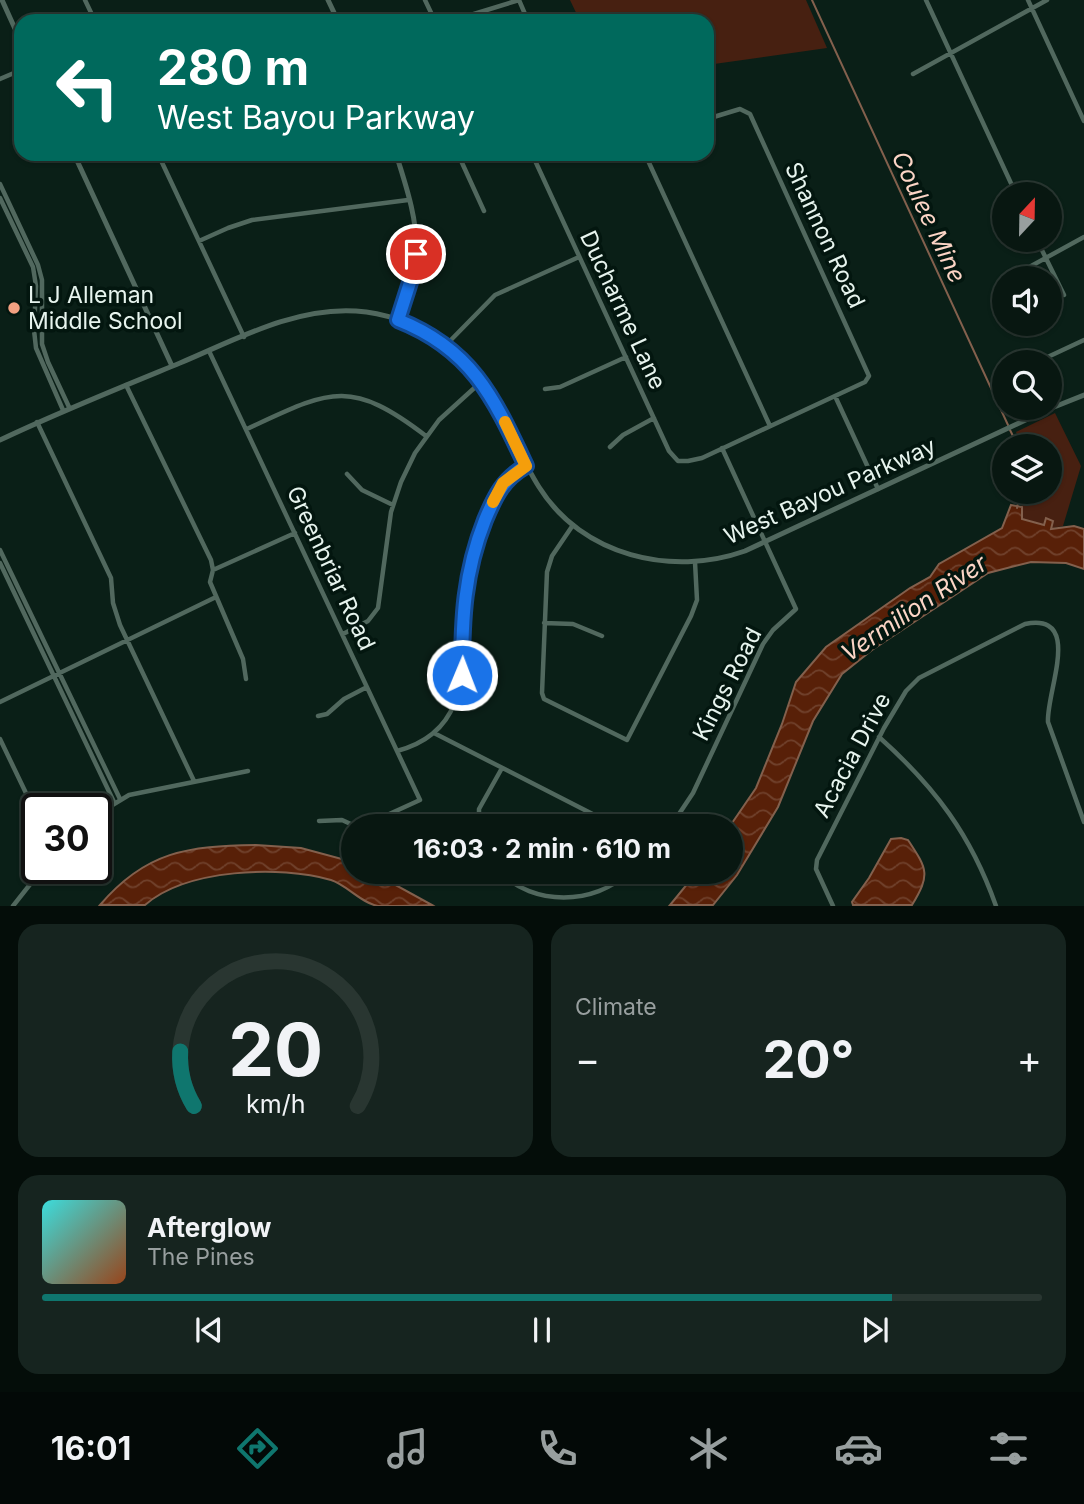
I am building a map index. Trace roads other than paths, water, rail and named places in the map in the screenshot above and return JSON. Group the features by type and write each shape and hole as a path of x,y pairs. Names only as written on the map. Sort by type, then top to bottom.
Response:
{"street":[{"path":"2,0 14,27"},
{"path":"474,14 519,0"},
{"path":"926,0 1010,182"},
{"path":"1028,0 1084,121"},
{"path":"913,74 1046,0"},
{"name":"Shannon Road","path":"696,459 869,378 750,114 740,109 714,117"},
{"path":"77,161 173,366"},
{"path":"161,161 244,337"},
{"path":"398,161 414,225 416,254 413,273 398,320"},
{"path":"461,161 484,211"},
{"name":"Ducharme Lane","path":"535,161 674,458 684,462 696,459"},
{"path":"648,161 770,426"},
{"path":"0,184 9,211 42,280 41,338 44,353 66,409"},
{"path":"0,198 9,211"},
{"path":"199,241 252,220 408,200"},
{"path":"1031,266 1084,237"},
{"path":"1043,252 1063,295"},
{"path":"446,345 495,295 579,257"},
{"path":"32,258 35,280 34,339 38,355 66,409"},
{"path":"35,308 42,308"},
{"name":"West Bayou Parkway","path":"0,440 66,409 296,317 327,312 369,313 398,320 426,332 467,363 495,400 526,466 544,495 573,525 598,541 632,555 658,561 695,562 730,556 766,541 1026,420"},
{"path":"1062,350 1084,340"},
{"name":"Greenbriar Road","path":"209,351 420,800 389,814"},
{"path":"38,355 44,353"},
{"path":"545,389 560,387 626,357"},
{"path":"343,634 368,621 378,608 393,505 405,472 426,436 449,410 482,381"},
{"path":"126,385 211,560 213,570 210,582 243,659 246,679"},
{"path":"247,429 304,402 325,396 347,396 364,398 385,406 426,436"},
{"path":"835,396 878,489"},
{"name":"West Bayou Parkway","path":"1062,404 1084,396"},
{"path":"610,447 623,435 654,418"},
{"path":"37,422 111,578 114,610 194,781"},
{"name":"Kings Road","path":"679,814 693,793 762,644 796,609 722,448"},
{"path":"397,751 434,733 452,708 460,689 464,597 473,552 498,490 508,477 526,466"},
{"path":"347,474 362,491 393,505"},
{"path":"573,525 549,564 546,580 542,693 544,699 627,740 691,616 697,590 695,562"},
{"path":"213,570 295,533"},
{"path":"0,550 56,675"},
{"path":"0,563 117,801"},
{"path":"0,702 216,597"},
{"path":"544,623 573,624 601,636"},
{"name":"Acacia Drive","path":"833,905 816,864 879,737 906,691 919,678 1018,627 1037,623 1048,625 1059,637 1061,647 1048,709 1048,722 1084,822"},
{"path":"318,716 327,714 344,699 367,687"},
{"path":"434,733 592,814"},
{"path":"879,737 921,779 959,827 984,870 996,905"},
{"path":"0,739 26,793"},
{"path":"479,814 479,809 502,768"},
{"path":"112,804 143,791 248,771"},
{"path":"319,821 341,820"},
{"path":"13,905 30,884"},
{"path":"512,884 520,892 541,902"},
{"path":"577,903 605,893 615,884"}],"water":[{"name":"Vermilion River","path":"1011,505 1022,507 1022,519 1044,525 1046,518 1053,521 1051,529 1074,526 1084,529 1084,569 1066,563 1031,562 988,573 872,650 842,674 813,721 778,807 743,865 743,814 738,814 756,788 796,682 826,647 930,577 939,564 1002,528"},
{"path":"891,839 908,840 923,865 922,886 912,905 853,905 852,902"},
{"path":"256,845 301,848 341,859 341,884 394,884 432,905 378,906 331,880 310,875 261,872 208,877 163,893 145,905 100,905 134,873 152,863 170,855 209,847"},
{"path":"687,884 730,884 713,905 670,905"}],"waterway":[{"name":"Coulee Mine","path":"812,0 1008,425"},
{"name":"Coulee Mine","path":"1010,430 1012,434"},
{"name":"Coulee Mine","path":"1017,508 1018,504"}],"place":[{"name":"L J Alleman Middle School","path":"14,308"}]}
